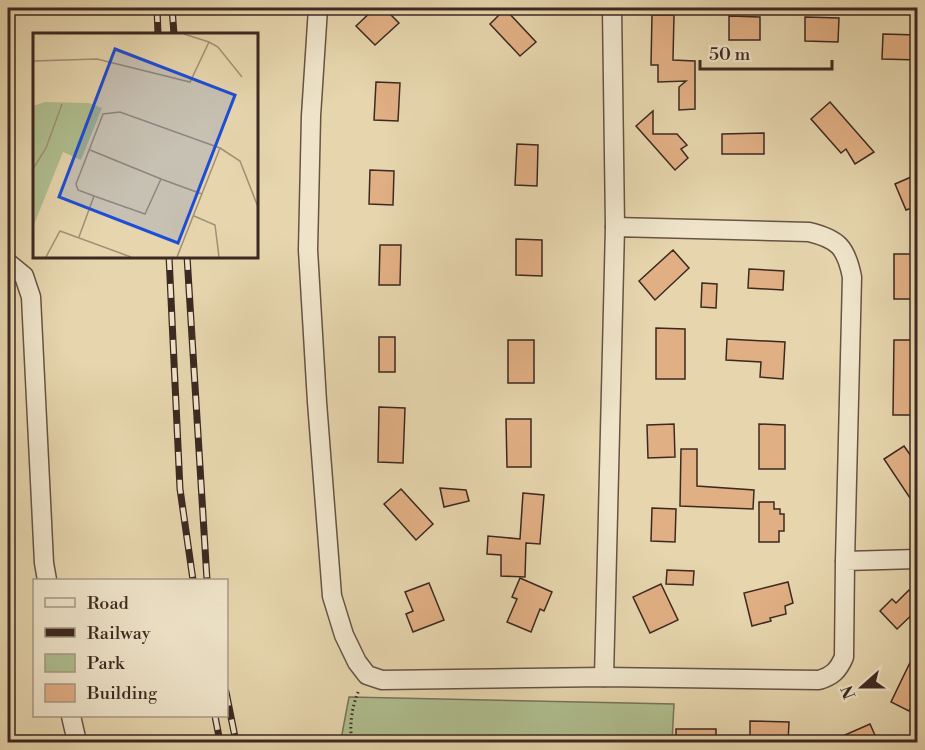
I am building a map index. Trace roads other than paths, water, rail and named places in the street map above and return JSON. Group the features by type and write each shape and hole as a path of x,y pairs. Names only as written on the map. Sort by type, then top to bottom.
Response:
{"street":[{"path":"318,8 311,116 308,250 316,402 332,596 344,635 357,662 367,675 382,680 604,677 819,680 831,676 839,669 844,657 852,277 849,259 839,244 828,236 809,231 615,227"},
{"path":"604,677 615,227 612,8"},
{"path":"8,262 24,276 31,297 44,563 47,579"},
{"path":"845,561 918,559"},
{"path":"71,717 77,742"}],"railway":[{"path":"157,8 158,33"},
{"path":"172,8 174,33"},
{"path":"169,258 180,489 193,579"},
{"path":"187,258 207,579"},
{"path":"228,702 236,742"},
{"path":"215,717 220,742"}]}
